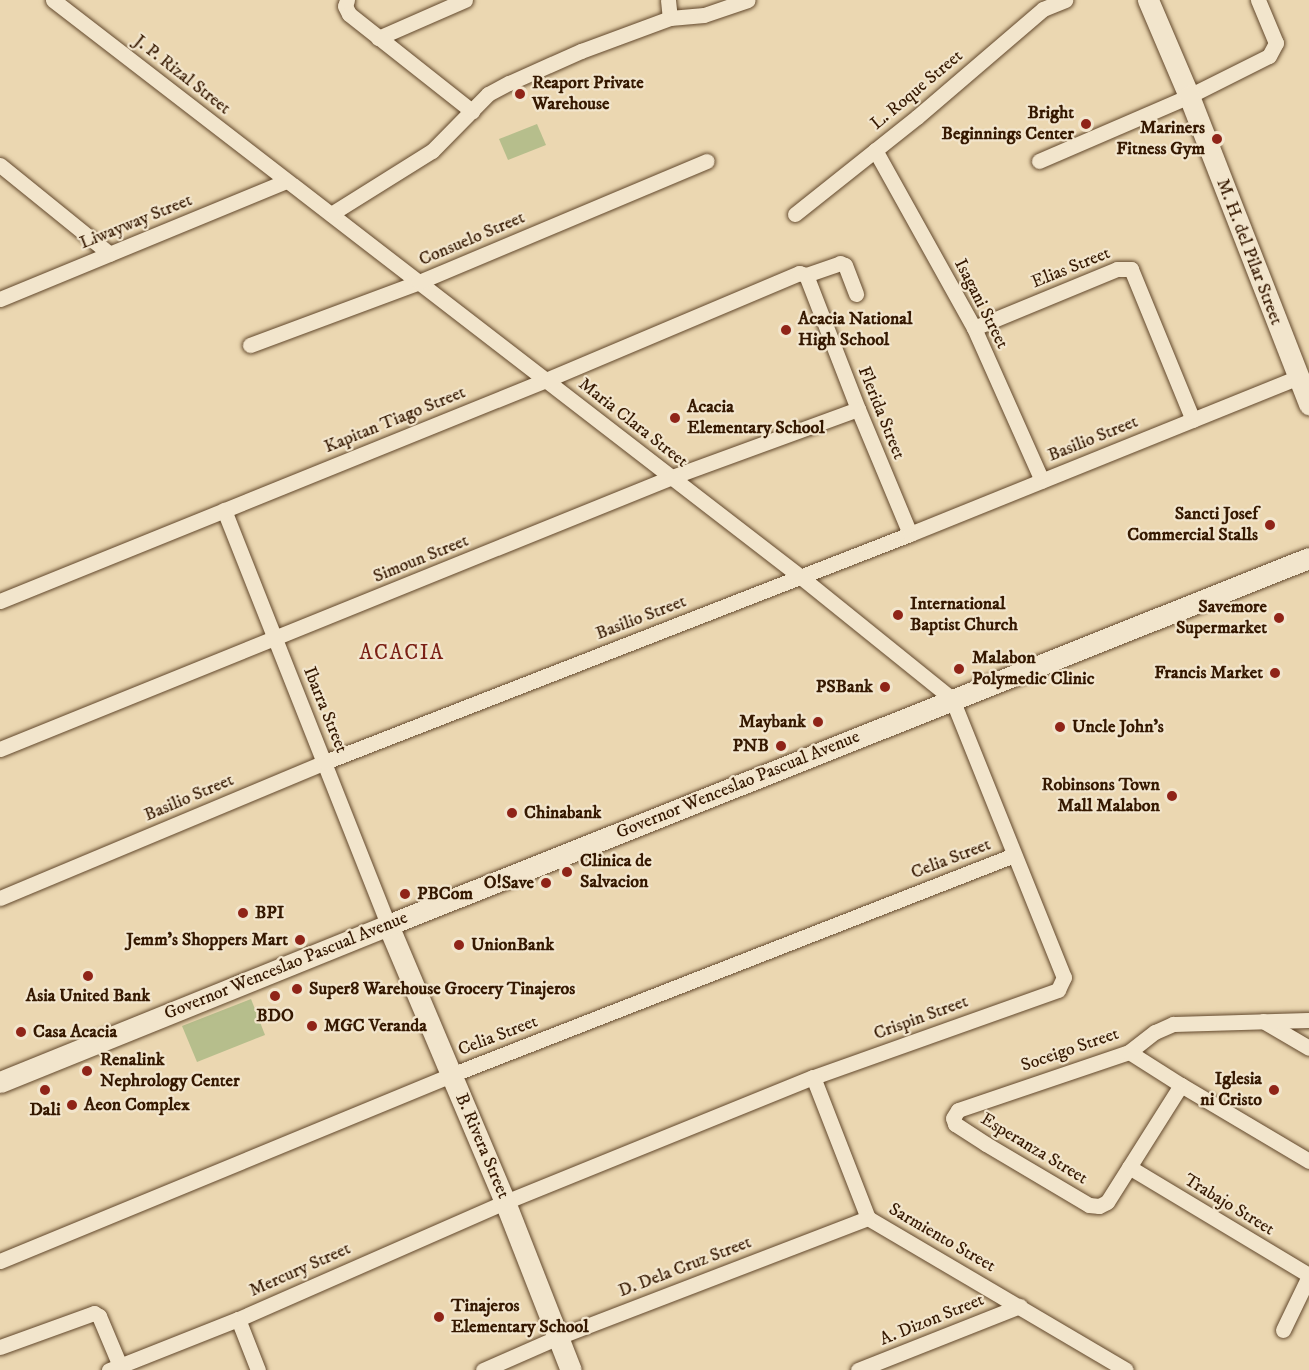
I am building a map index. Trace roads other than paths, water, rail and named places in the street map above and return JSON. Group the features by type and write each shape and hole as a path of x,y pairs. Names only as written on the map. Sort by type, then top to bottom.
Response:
{"main road":[{"name":"M. H. del Pilar Street","path":"1148,0 1189,96 1309,404"},
{"name":"Governor Wenceslao Pascual Avenue","path":"0,1083 388,925 1309,558"},
{"name":"B. Rivera Street","path":"388,925 505,1202 571,1370"}],"street":[{"name":"J. P. Rizal Street","path":"53,0 287,181"},
{"path":"378,38 465,0"},
{"path":"668,0 670,18"},
{"path":"331,214 432,151 488,94 509,83 581,51 670,18 704,15 748,0"},
{"name":"L. Roque Street","path":"795,214 1043,9 1065,0"},
{"path":"1039,161 1189,96 1269,56 1276,43 1258,0"},
{"path":"346,3 349,14 472,111"},
{"name":"Isagani Street","path":"875,150 974,328 1042,481"},
{"name":"Consuelo Street","path":"250,345 419,282 707,162"},
{"path":"0,165 110,254"},
{"name":"Maria Clara Street","path":"287,181 801,577 952,699"},
{"name":"Liwayway Street","path":"0,298 287,181"},
{"name":"Kapitan Tiago Street","path":"0,601 805,274 840,263 845,264 856,294"},
{"name":"Elias Street","path":"974,328 1117,269 1131,269 1193,420"},
{"name":"Flerida Street","path":"805,274 910,534"},
{"name":"Basilio Street","path":"0,898 325,762 910,534 1298,377"},
{"name":"Simoun Street","path":"0,749 275,640 672,477 858,409"},
{"name":"Ibarra Street","path":"225,510 388,925"},
{"name":"Crispin Street","path":"505,1202 813,1077 1058,990 1064,977 952,699"},
{"name":"Celia Street","path":"0,1261 452,1075 1014,855"},
{"name":"Soceigo Street","path":"953,1118 958,1110 1130,1052 1155,1032 1173,1024 1309,1020"},
{"path":"1263,1021 1309,1048"},
{"path":"1130,1052 1309,1161"},
{"name":"Sarmiento Street","path":"813,1077 868,1218 1126,1370"},
{"path":"1129,1167 1181,1085"},
{"name":"Esperanza Street","path":"953,1118 955,1124 986,1144 1089,1205 1099,1206 1107,1202 1129,1167"},
{"name":"Trabajo Street","path":"1129,1167 1309,1276"},
{"name":"Mercury Street","path":"114,1368 238,1319 505,1202"},
{"name":"D. Dela Cruz Street","path":"483,1370 558,1337 868,1218"},
{"path":"1283,1330 1309,1276"},
{"name":"A. Dizon Street","path":"858,1370 1020,1306"},
{"path":"0,1347 94,1313 99,1316 114,1368"},
{"path":"238,1319 258,1370"}],"place":[{"name":"Reaport Private Warehouse","path":"520,94"},
{"name":"Bright Beginnings Center","path":"1086,124"},
{"name":"Mariners Fitness Gym","path":"1217,139"},
{"name":"Acacia National High School","path":"786,330"},
{"name":"Acacia Elementary School","path":"675,418"},
{"name":"Sancti Josef Commercial Stalls","path":"1270,525"},
{"name":"International Baptist Church","path":"898,615"},
{"name":"Savemore Supermarket","path":"1279,618"},
{"name":"Malabon Polymedic Clinic","path":"959,669"},
{"name":"Francis Market","path":"1275,673"},
{"name":"PSBank","path":"885,687"},
{"name":"Maybank","path":"818,722"},
{"name":"Uncle John's","path":"1060,727"},
{"name":"PNB","path":"781,746"},
{"name":"Robinsons Town Mall Malabon","path":"1172,796"},
{"name":"Chinabank","path":"512,813"},
{"name":"Clinica de Salvacion","path":"567,872"},
{"name":"O!Save","path":"546,883"},
{"name":"PBCom","path":"405,894"},
{"name":"BPI","path":"243,913"},
{"name":"Jemm's Shoppers Mart","path":"300,940"},
{"name":"UnionBank","path":"459,945"},
{"name":"Asia United Bank","path":"88,976"},
{"name":"Super8 Warehouse Grocery Tinajeros","path":"297,989"},
{"name":"BDO","path":"275,996"},
{"name":"MGC Veranda","path":"312,1026"},
{"name":"Casa Acacia","path":"21,1032"},
{"name":"Renalink Nephrology Center","path":"87,1071"},
{"name":"Dali","path":"45,1090"},
{"name":"Iglesia ni Cristo","path":"1274,1090"},
{"name":"Aeon Complex","path":"72,1105"},
{"name":"Tinajeros Elementary School","path":"439,1317"}],"district":[{"name":"ACACIA","path":"402,653"}]}
